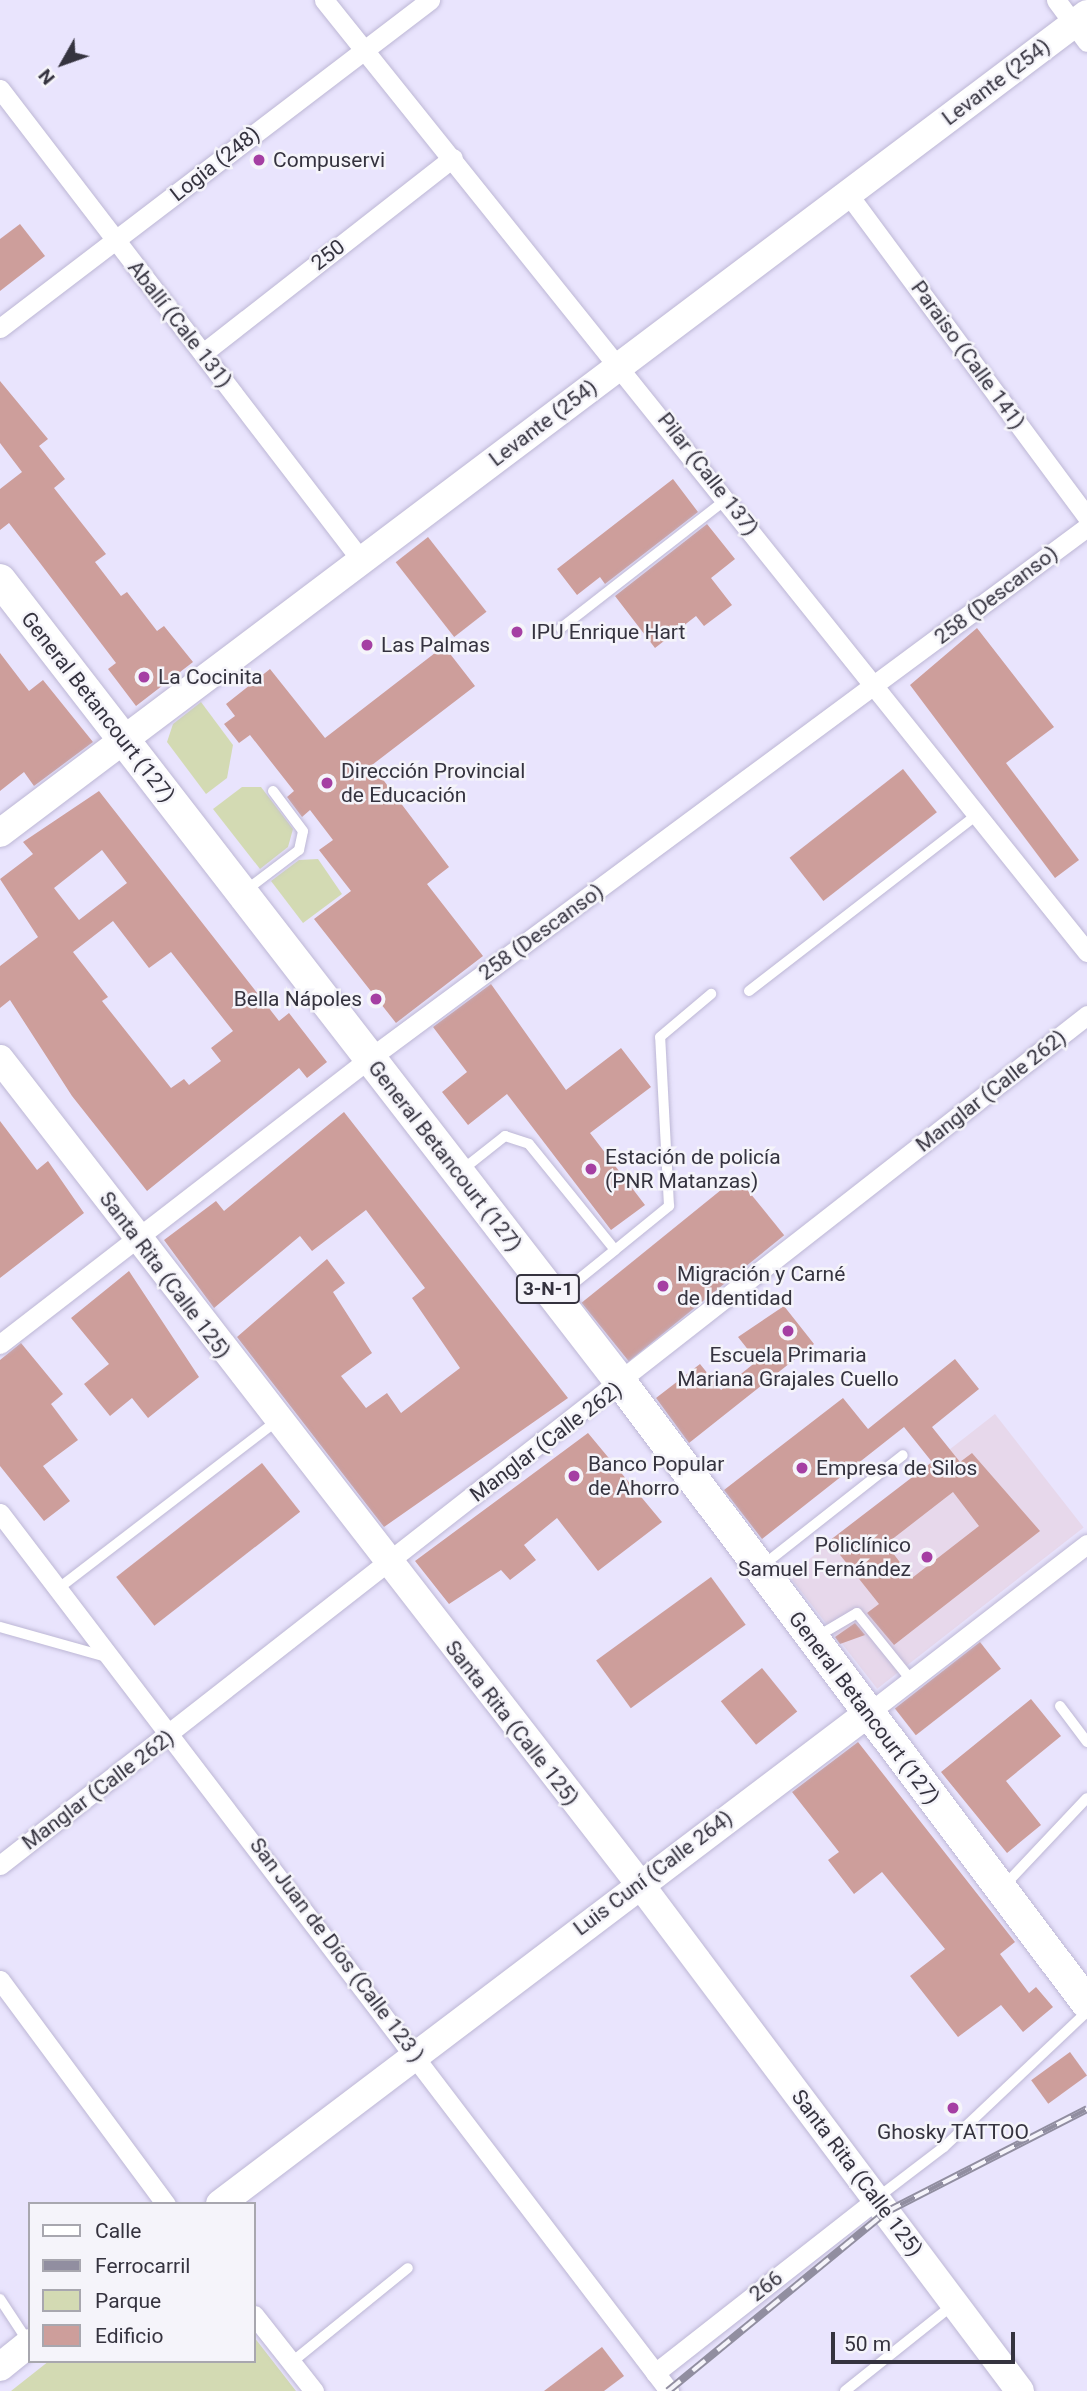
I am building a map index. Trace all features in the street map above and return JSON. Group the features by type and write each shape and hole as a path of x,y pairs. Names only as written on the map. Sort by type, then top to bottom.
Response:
{"main road":[{"name":"General Betancourt (127)","path":"0,580 622,1384 867,1714 1087,2003"}],"street":[{"name":"Pilar (Calle 137)","path":"324,0 622,364 1087,952"},
{"name":"Logia (248)","path":"0,328 430,0"},
{"path":"1056,0 1083,26"},
{"name":"Levante (254)","path":"0,833 848,194 1083,26"},
{"name":"Aballí (Cale 131)","path":"0,89 361,560"},
{"name":"250","path":"203,353 453,158"},
{"name":"Paraiso (Calle 141)","path":"848,194 1087,517"},
{"name":"258 (Descanso)","path":"0,1344 138,1240 370,1058 1087,527"},
{"name":"Manglar (Calle 262)","path":"0,1865 622,1384 1087,1015"},
{"name":"Santa Rita (Calle 125)","path":"0,1059 386,1564 639,1883 1020,2391"},
{"name":"San Juan de Díos (Calle 123 )","path":"0,1513 415,2051 669,2391"},
{"name":"Luis Cuní (Calle 264)","path":"223,2202 415,2051 867,1714 1087,1544"},
{"path":"0,1980 165,2202"},
{"name":"266","path":"655,2372 877,2199"},
{"path":"256,2317 314,2391"},
{"path":"0,2367 28,2345"}],"lane":[{"path":"561,628 727,499"},
{"path":"242,894 299,850 303,831 273,792"},
{"path":"749,991 978,814"},
{"path":"555,1298 669,1206 660,1037 711,994"},
{"path":"458,1173 505,1136 529,1144 615,1250"},
{"path":"59,1588 277,1422"},
{"path":"759,1569 903,1455"},
{"path":"812,1640 844,1616 857,1614 911,1680"},
{"path":"0,1627 112,1658"},
{"path":"1060,1706 1087,1742"},
{"path":"1000,1889 1087,1798"},
{"path":"877,2199 944,2147 1087,2012"},
{"path":"292,2362 408,2267"},
{"path":"0,2299 28,2340"},
{"path":"845,2391 954,2303"}],"shaded area":[{"name":"Policlínico Samuel Fernández","path":"995,1414 1084,1527 877,1689 789,1575"}],"green space":[{"path":"201,702 233,745 227,778 206,794 167,742 173,724"},
{"path":"242,787 261,787 293,829 288,847 260,869 213,809"},
{"path":"318,859 342,894 303,923 271,881 299,860"},
{"path":"256,2340 296,2391 11,2391 46,2363 256,2363"}],"building":[{"path":"20,224 45,256 0,291 0,239"},
{"path":"0,381 48,439 39,446 65,479 54,488 106,554 95,562 121,596 127,592 157,631 164,626 193,662 136,706 108,669 116,663 40,563 9,523 0,530 0,489 22,472 0,443"},
{"path":"673,479 698,512 605,584 600,577 577,595 557,569"},
{"path":"707,524 735,559 711,578 732,605 704,626 696,616 655,648 615,596"},
{"path":"428,537 486,612 454,637 396,562"},
{"path":"977,628 1054,727 1006,763 1079,860 1055,878 910,685"},
{"path":"444,646 475,686 372,765 449,867 427,884 483,956 396,1023 314,919 351,891 319,850 333,840 310,810 302,817 287,797 294,791 250,735 239,743 224,724 235,716 226,704 270,669 325,738"},
{"path":"0,653 29,691 43,680 93,742 34,786 24,772 0,791"},
{"path":"903,769 937,812 823,901 790,858"},
{"path":"99,791 279,1021 289,1013 327,1062 307,1078 299,1068 147,1191 72,1096 10,1000 0,1008 0,966 38,937 0,879 33,854 23,842","holes":["102,850 127,883 79,920 54,888","113,921 149,968 171,952 233,1031 211,1048 221,1061 189,1085 184,1079 171,1088 102,1001 108,997 73,952"]},
{"path":"491,984 566,1090 621,1048 651,1087 590,1133 645,1205 611,1230 507,1094 468,1125 442,1092 467,1072 433,1027"},
{"path":"344,1112 568,1398 384,1527 237,1337 327,1259 345,1283 333,1292 372,1353 341,1376 366,1408 387,1393 401,1413 460,1368 412,1298 425,1288 366,1210 312,1251 300,1236 214,1308 164,1240 216,1201 224,1211"},
{"path":"0,1121 37,1170 48,1161 84,1213 0,1278"},
{"name":"Migración y Carné de Identidad","path":"737,1177 784,1235 629,1361 582,1303"},
{"path":"129,1271 199,1377 148,1418 132,1398 110,1416 84,1384 109,1364 71,1318"},
{"path":"784,1306 814,1344 689,1443 656,1398 700,1364 721,1390 757,1361 738,1337"},
{"path":"21,1343 63,1394 51,1404 78,1440 43,1466 70,1501 44,1521 0,1466 0,1360"},
{"path":"955,1359 979,1389 932,1427 960,1462 972,1453 1040,1531 894,1645 867,1613 879,1604 829,1541 932,1462 904,1427 762,1539 724,1490 843,1398 868,1429","holes":["953,1492 979,1526 912,1578 886,1544"]},
{"path":"588,1433 662,1522 598,1571 557,1518 524,1545 536,1560 510,1580 501,1570 449,1604 415,1561"},
{"path":"262,1463 300,1512 154,1626 116,1577"},
{"path":"711,1577 746,1625 631,1708 596,1660"},
{"path":"855,1623 865,1635 840,1644 835,1637"},
{"path":"980,1642 1001,1669 916,1735 895,1708"},
{"path":"762,1668 797,1712 756,1745 721,1701"},
{"path":"1031,1699 1061,1736 1006,1781 1041,1825 1007,1853 941,1772"},
{"path":"858,1742 1015,1942 1000,1954 1029,1993 1036,1987 1053,2007 1023,2032 1001,2005 958,2037 910,1976 945,1949 882,1872 854,1894 828,1860 839,1852 792,1792"},
{"path":"1070,2052 1087,2075 1048,2104 1031,2080"},
{"path":"602,2347 624,2376 604,2391 544,2391"}],"railway":[{"path":"668,2391 886,2212 1087,2109"}],"place":[{"name":"Compuservi","path":"259,160"},
{"name":"IPU Enrique Hart","path":"517,632"},
{"name":"Las Palmas","path":"367,645"},
{"name":"La Cocinita","path":"144,677"},
{"name":"Dirección Provincial de Educación","path":"327,783"},
{"name":"Bella Nápoles","path":"376,999"},
{"name":"Estación de policía (PNR Matanzas)","path":"591,1169"},
{"name":"Migración y Carné de Identidad","path":"663,1286"},
{"name":"Escuela Primaria Mariana Grajales Cuello","path":"788,1331"},
{"name":"Empresa de Silos","path":"802,1468"},
{"name":"Banco Popular de Ahorro","path":"574,1476"},
{"name":"Policlínico Samuel Fernández","path":"927,1557"},
{"name":"Ghosky TATTOO","path":"953,2108"}]}
